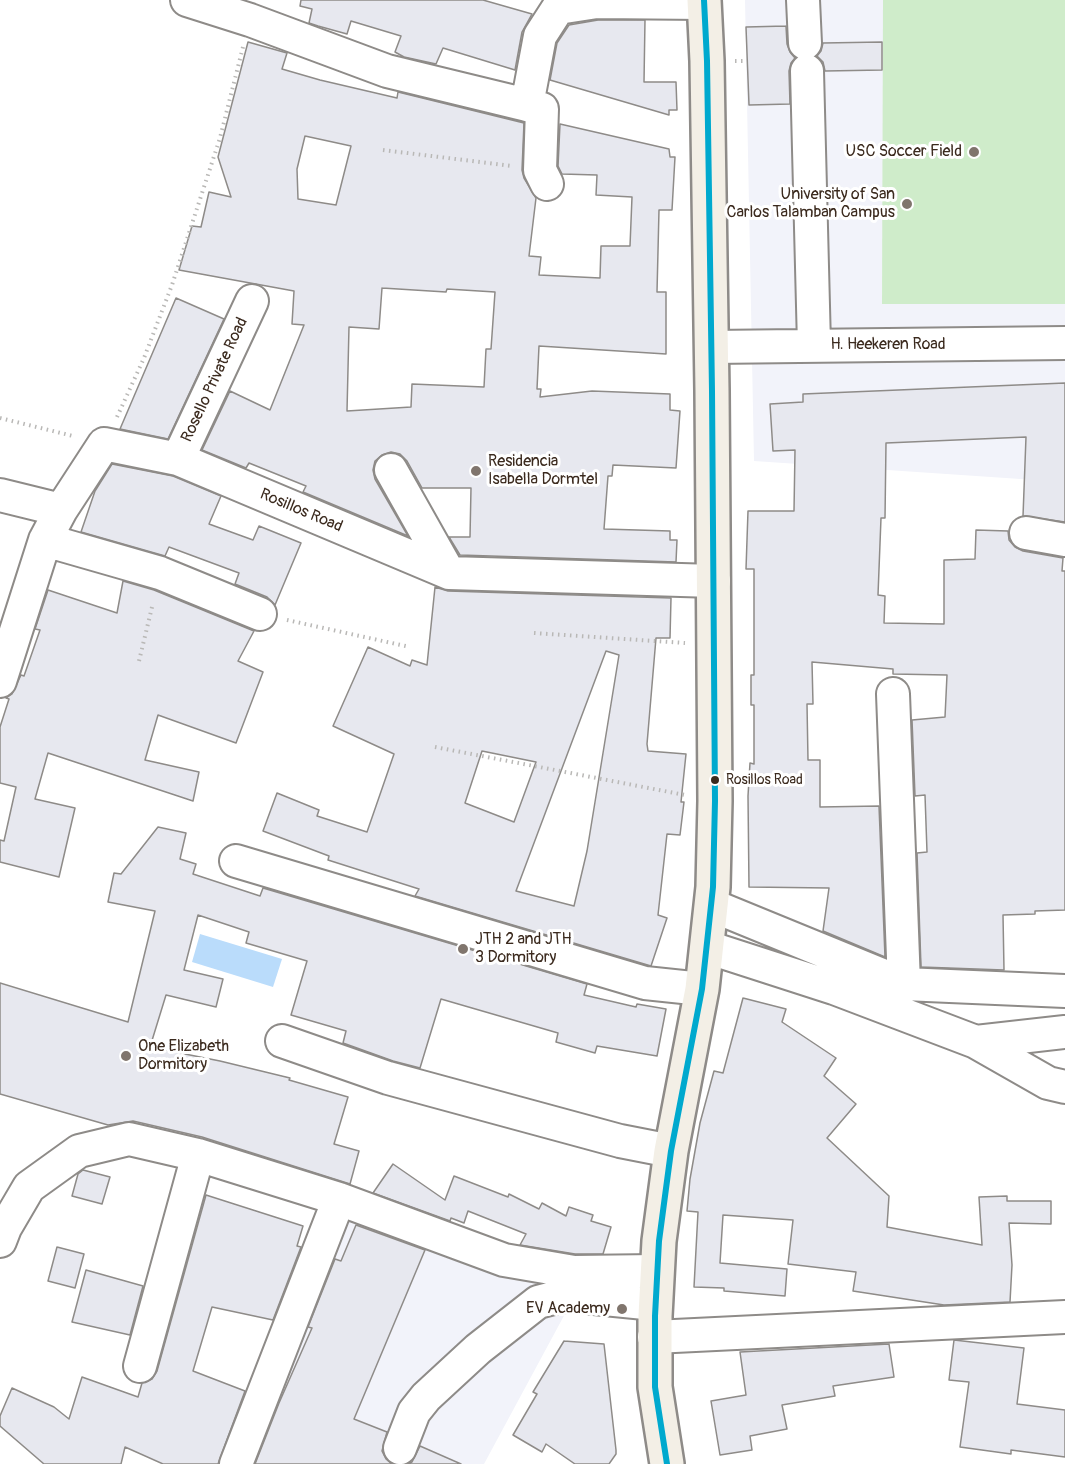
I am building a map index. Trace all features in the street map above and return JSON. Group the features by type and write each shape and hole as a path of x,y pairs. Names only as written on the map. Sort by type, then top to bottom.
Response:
{"main road":[{"path":"667,1464 655,1387 654,1337 659,1241 671,1150 702,989 713,887 714,581 707,61 704,2"}],"street":[{"path":"187,0 250,20 387,71 542,109 543,177"},
{"path":"803,0 814,345"},
{"path":"527,105 540,36 558,8 597,1 704,2"},
{"name":"Rosello Private Road","path":"178,459 252,301"},
{"name":"H. Heekeren Road","path":"711,346 1065,343"},
{"path":"0,681 45,540 61,510 104,444"},
{"name":"Rosillos Road","path":"104,444 178,459 449,573 714,581"},
{"path":"390,470 449,573"},
{"path":"0,495 61,510"},
{"path":"1026,533 1065,540"},
{"path":"45,540 160,573 218,608 260,614"},
{"path":"893,694 904,984"},
{"path":"236,861 645,983 702,989"},
{"path":"711,904 904,984 1065,991"},
{"path":"707,947 834,988 976,1042 1048,1083 1065,1087"},
{"path":"976,1042 1065,1032"},
{"path":"282,1041 388,1078 620,1141 671,1150"},
{"path":"2,1232 28,1187 79,1151 129,1138 198,1155 339,1199 504,1260 574,1272 657,1271"},
{"path":"140,1366 198,1155"},
{"path":"236,1464 339,1199"},
{"path":"400,1448 414,1412 426,1397 478,1349 538,1302 557,1297 574,1296 655,1304"},
{"path":"654,1337 1065,1317"}],"path":[{"path":"0,418 104,444 144,358 172,285 220,138 250,20"},
{"path":"383,150 543,177"},
{"path":"139,661 160,573"},
{"path":"260,614 410,647"},
{"path":"534,633 713,645"},
{"path":"435,747 715,801"}],"shaded area":[{"name":"University of San Carlos Talamban Campus","path":"745,0 1065,0 1065,482 754,461"},
{"path":"350,1205 573,1299 484,1464 249,1464"}],"green space":[{"name":"USC Soccer Field","path":"883,0 1065,0 1065,304 882,304"}],"water":[{"path":"200,934 282,959 273,987 192,962"}],"building":[{"path":"301,0 483,0 532,14 522,32 515,70 443,48 436,64 404,57 395,52 401,36 351,21 347,34 309,23 312,9 300,6"},
{"path":"598,20 645,20 644,82 676,82 677,110 669,110 669,115 550,80 557,43 569,25"},
{"path":"786,26 787,44 795,58 789,71 790,104 749,105 746,27"},
{"path":"248,42 287,53 282,69 397,98 398,92 524,123 522,170 536,198 529,256 541,257 539,275 600,278 601,246 630,246 632,197 596,195 597,175 562,174 558,166 560,124 669,149 670,157 675,157 672,210 659,210 657,292 666,292 666,354 539,346 537,389 541,389 540,397 592,391 670,394 670,410 680,411 676,468 613,465 612,476 608,476 604,529 670,531 670,540 677,540 676,562 460,555 449,537 470,537 471,488 422,488 407,461 400,454 391,452 382,455 375,461 373,470 375,479 408,536 303,492 306,486 249,463 246,468 202,450 230,391 270,410 304,325 292,324 294,291 179,270 192,226 201,227 209,192 231,197 218,157","holes":["305,136 351,146 336,205 298,199 297,169","382,288 495,292 491,349 486,349 484,387 412,384 411,407 347,411 349,327 379,329"]},
{"path":"882,42 882,70 825,71 823,62 817,56 823,43"},
{"path":"176,298 224,319 168,439 120,429"},
{"path":"1065,383 1065,522 1023,516 1026,437 886,443 885,518 881,518 878,595 885,596 884,623 944,624 944,560 975,559 976,530 1008,531 1009,540 1023,551 1063,558 1062,571 1065,571 1065,910 1003,915 1004,970 921,967 917,853 927,852 925,795 915,796 912,720 945,717 947,675 893,674 893,669 812,662 813,704 807,704 808,760 820,760 820,807 879,806 885,957 823,931 829,888 749,887 748,796 750,763 754,764 754,705 751,705 751,675 754,675 754,569 746,569 748,511 794,511 795,450 773,451 770,404 803,402 803,394"},
{"path":"112,464 173,476 221,496 209,524 253,540 259,526 301,543 275,605 267,597 235,584 239,573 169,547 165,556 81,532 95,491"},
{"path":"123,581 154,590 254,631 238,661 263,672 236,743 158,715 145,760 199,772 193,801 48,753 35,799 75,808 59,877 0,862 0,840 4,841 16,787 0,783 0,727 9,699 6,698 12,694 21,675 24,676 40,630 35,629 48,590 117,613"},
{"path":"435,587 448,591 671,598 670,638 656,638 647,744 648,751 686,754 681,802 684,802 680,835 667,834 658,915 667,918 651,966 415,896 419,889 328,860 329,856 263,831 277,793 319,810 317,816 367,832 394,754 333,726 368,647 410,666 412,660 427,665","holes":["606,651 619,655 587,851 574,906 516,891","482,751 536,762 514,822 465,803"]},
{"path":"158,827 186,833 180,859 196,864 193,874 260,896 263,888 587,984 584,995 636,1007 637,1004 666,1009 657,1056 597,1046 595,1053 556,1042 558,1033 441,999 420,1068 393,1061 343,1043 346,1031 291,1015 307,961 246,943 249,932 198,915 184,970 223,979 216,1007 166,995 150,1047 290,1078 289,1080 348,1097 334,1144 359,1151 350,1184 202,1137 133,1121 108,1125 0,1094 0,983 128,1022 155,911 108,902 114,873 121,874"},
{"path":"743,998 786,1009 782,1022 836,1058 824,1076 856,1104 827,1138 889,1196 887,1227 982,1245 979,1197 1007,1196 1007,1201 1051,1201 1051,1224 1009,1223 1012,1265 1010,1302 944,1305 853,1291 856,1272 788,1264 793,1220 723,1215 720,1263 787,1269 785,1296 724,1291 724,1288 694,1287 698,1212 687,1211 690,1179 700,1123 714,1071 723,1073"},
{"path":"393,1164 445,1200 454,1176 508,1197 509,1194 539,1209 542,1203 566,1216 569,1207 593,1215 591,1221 611,1227 603,1254 575,1254 520,1245 526,1234 468,1211 464,1223 451,1218 450,1221 373,1193"},
{"path":"83,1170 110,1177 102,1204 72,1196 78,1174"},
{"path":"206,1195 303,1226 297,1246 301,1247 273,1320 212,1307 193,1371 245,1391 218,1464 163,1464 125,1447 121,1464 44,1464 0,1426 0,1416 12,1388 54,1407 69,1419 82,1377 138,1397 142,1383 152,1379 157,1371"},
{"path":"356,1225 425,1250 354,1419 387,1432 382,1451 392,1464 255,1464 312,1328 308,1327 335,1259 341,1261"},
{"path":"57,1247 84,1254 75,1288 48,1281"},
{"path":"86,1270 143,1286 130,1335 72,1322"},
{"path":"954,1340 1024,1348 1017,1404 1065,1410 1065,1457 1011,1450 1011,1454 960,1447 969,1382 949,1380"},
{"path":"564,1341 604,1344 616,1450 609,1464 575,1464 546,1444 542,1452 513,1435 537,1394 533,1392"},
{"path":"889,1344 894,1377 833,1386 835,1396 782,1405 787,1429 750,1436 752,1450 720,1455 711,1401 746,1395 740,1352"},
{"path":"420,1446 461,1464 407,1464 412,1462"}],"transit line":[{"path":"667,1464 655,1387 655,1316 659,1241 671,1151 702,989 713,887 715,801 712,391 704,0"}],"place":[{"name":"USC Soccer Field","path":"974,152"},
{"name":"University of San Carlos Talamban Campus","path":"907,204"},
{"name":"Residencia Isabella Dormtel","path":"476,471"},
{"name":"Rosillos Road","path":"715,780"},
{"name":"JTH 2 and JTH 3 Dormitory","path":"463,949"},
{"name":"One Elizabeth Dormitory","path":"126,1056"},
{"name":"EV Academy","path":"622,1309"}]}
